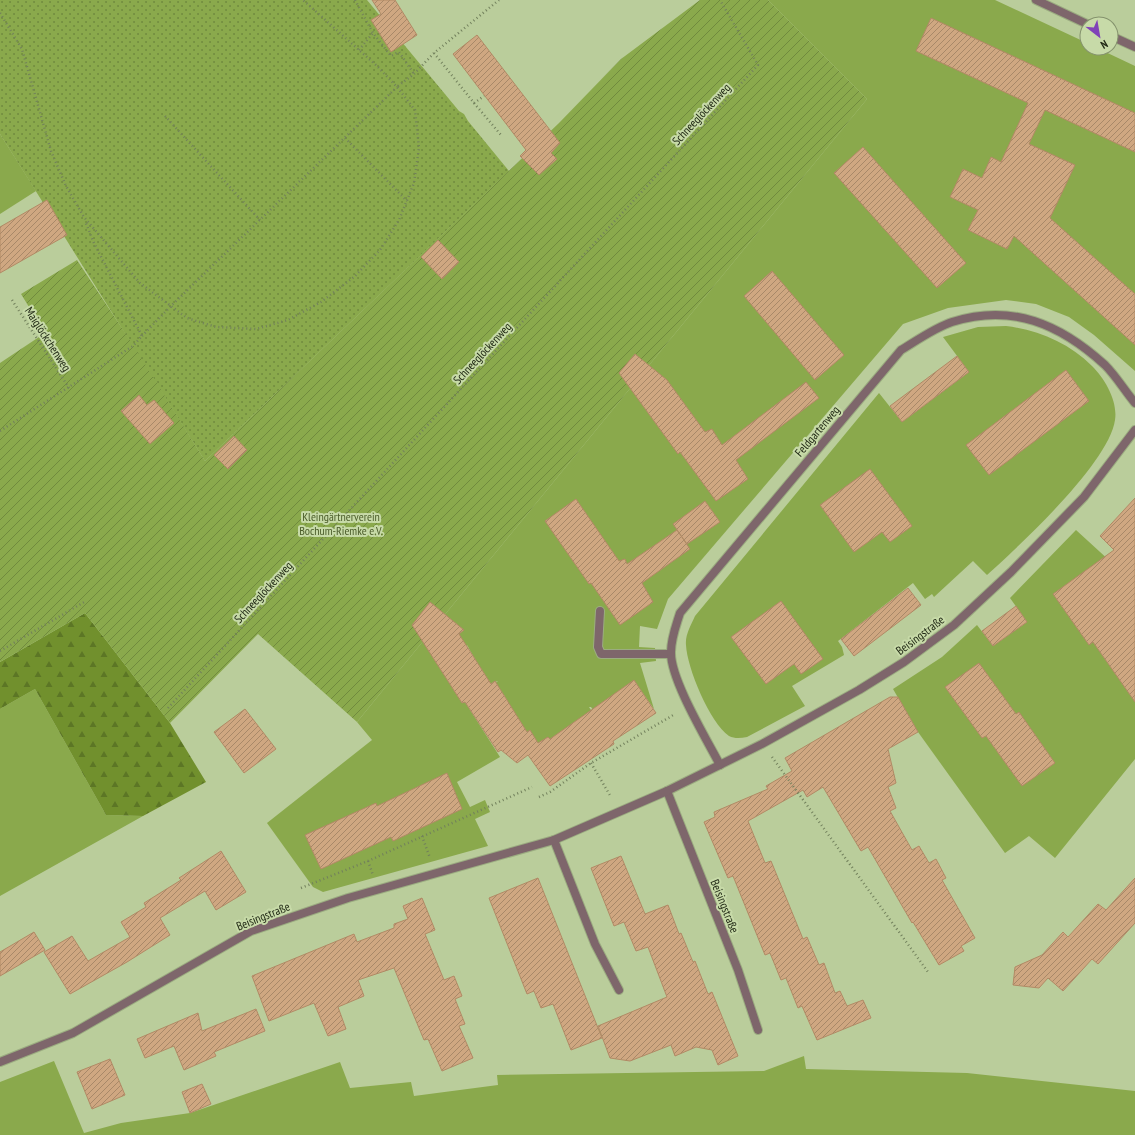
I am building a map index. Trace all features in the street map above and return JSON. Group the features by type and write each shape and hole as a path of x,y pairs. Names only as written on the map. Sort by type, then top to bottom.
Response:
{"street":[{"path":"1036,0 1079,20"},
{"path":"1119,40 1135,47"},
{"name":"Feldgartenweg","path":"720,765 689,706 676,675 670,654 672,638 680,613 901,350 951,322 994,313 1032,319 1070,336 1106,366 1135,403"},
{"name":"Beisingstraße","path":"0,1062 73,1033 251,931 348,898 554,840 667,791 762,744 860,690 904,662 954,625 1011,572 1084,497 1135,430"},
{"path":"600,611 598,647 601,654 670,654"},
{"name":"Beisingstraße","path":"667,791 738,970 758,1030"},
{"path":"554,840 595,944 619,990"}],"path":[{"path":"84,218 140,283 170,307 187,318 216,327 256,329 288,320 321,302 354,276 380,250 399,220 414,183 419,148 415,110 398,87 304,0"},
{"path":"355,0 373,32 391,56 399,52 414,74"},
{"name":"Maiglöckchenweg","path":"0,431 133,346 170,307 398,87 414,74 434,53 499,0"},
{"name":"Schneeglöckenweg","path":"168,708 758,66 720,0"},
{"path":"0,14 22,49 51,151 66,186 84,218 94,243 142,336"},
{"path":"359,50 373,32"},
{"path":"434,53 500,135"},
{"path":"474,103 484,96"},
{"path":"165,116 260,220"},
{"path":"345,138 407,201"},
{"name":"Maiglöckchenweg","path":"12,300 68,388"},
{"path":"0,651 86,601"},
{"path":"539,797 550,792 591,763 689,706"},
{"path":"762,744 928,972"},
{"path":"591,763 619,812"},
{"path":"301,888 532,787"},
{"path":"422,836 436,873"}],"green space":[{"path":"0,0 367,0 459,111 464,114 509,171 205,461 0,134"},
{"name":"Kleingärtnerverein Bochum-Riemke e.V.","path":"700,0 768,0 867,99 357,722 258,634 170,723 85,613 0,662 0,363 45,333 21,294 77,260 137,351 205,461 559,123 621,59"},
{"path":"768,0 995,0 1079,39 1079,56 1114,56 1135,66 1135,371 1094,335 1069,317 1036,304 1006,300 948,308 903,324 668,599 657,629 640,626 639,647 655,648 656,661 640,663 654,709 633,679 635,682 623,688 593,710 589,707 593,713 551,741 548,737 537,750 526,734 531,730 526,733 504,695 494,684 498,681 489,684 467,645 430,652 462,703 465,702 500,757 457,782 470,807 485,800 490,812 475,819 488,846 323,892 313,887 267,823 372,740 357,722 867,99"},
{"path":"0,134 36,191 0,214"},
{"path":"1006,326 1041,334 1063,344 1083,358 1102,377 1110,391 1114,405 1115,420 1109,438 1097,458 1081,480 1061,502 987,575 973,561 934,597 932,594 925,599 913,583 838,641 842,647 844,655 792,686 805,706 747,737 736,738 729,736 714,720 707,708 690,667 687,655 686,638 695,616 879,393 902,422 969,372 943,337 978,327"},
{"path":"1076,530 1135,584 1135,759 1055,858 1029,836 1005,853 918,732 893,689 942,657 977,625 993,646 1027,622 1010,598"},
{"path":"85,613 170,723 206,782 143,816 106,815 35,689 0,709 0,662"},
{"path":"35,689 106,815 143,816 0,896 0,709"},
{"path":"804,1056 806,1069 967,1073 1135,1091 1135,1135 0,1135 0,1082 54,1061 84,1133 121,1123 190,1113 340,1062 350,1088 411,1082 414,1096 498,1085 497,1075 764,1071"}],"building":[{"path":"372,0 395,0 417,35 391,52 371,20 381,14"},
{"path":"931,18 1135,113 1135,152 1045,110 1029,144 1075,165 1050,218 1135,294 1135,345 1014,236 1007,249 968,230 978,210 950,197 963,169 982,178 991,157 1001,162 1028,103 916,51"},
{"path":"477,35 560,143 551,153 557,159 539,175 520,156 526,150 453,54"},
{"path":"863,147 966,263 937,288 834,173"},
{"path":"47,200 67,235 0,273 0,227"},
{"path":"438,240 459,262 442,279 421,257"},
{"path":"772,271 844,355 815,380 744,296"},
{"path":"635,354 667,380 705,432 712,429 722,445 806,382 819,398 736,460 748,479 716,501 680,452 678,454 619,373"},
{"path":"957,356 969,372 902,422 890,406"},
{"path":"1066,370 1089,401 989,475 966,445"},
{"path":"139,395 147,405 154,400 174,423 150,444 121,411"},
{"path":"234,436 247,450 228,469 214,455"},
{"path":"870,469 912,526 890,542 882,532 854,552 820,505"},
{"path":"1135,498 1135,702 1093,642 1089,645 1053,594 1114,550 1100,536"},
{"path":"576,499 619,561 625,559 627,564 677,530 690,549 642,583 653,602 620,625 545,521"},
{"path":"705,501 720,522 687,544 673,524"},
{"path":"908,588 921,605 854,656 841,639"},
{"path":"781,601 823,659 801,674 794,664 766,684 731,637"},
{"path":"430,602 464,630 459,634 491,684 495,681 527,732 530,730 538,743 548,737 550,739 634,680 656,713 613,741 614,744 550,786 528,755 517,763 501,750 498,752 465,702 462,703 412,625"},
{"path":"1016,606 1027,622 993,646 982,631"},
{"path":"979,663 1016,714 1019,712 1055,763 1022,786 986,736 982,738 945,687"},
{"path":"890,697 898,697 918,732 888,749 896,783 888,787 896,808 890,811 912,850 919,846 929,863 936,859 946,878 942,880 975,938 961,946 964,951 939,965 913,922 912,923 868,847 861,851 823,787 807,797 803,790 748,821 765,863 771,861 803,939 807,937 819,965 824,963 835,993 840,991 847,1006 863,1000 871,1018 817,1040 802,1006 798,1008 786,978 781,980 770,953 765,955 733,876 728,878 704,822 715,817 714,812 768,789 766,786 792,771 785,758"},
{"path":"245,709 276,749 244,773 214,732"},
{"path":"447,773 462,809 393,841 391,837 321,869 305,835 376,803 377,806"},
{"path":"221,851 246,892 216,910 205,891 160,918 170,935 127,962 70,994 44,952 72,936 88,961 130,937 121,922 146,907 144,903 181,880 179,878"},
{"path":"621,856 645,914 668,905 679,934 681,933 693,962 695,961 708,994 712,992 738,1056 718,1065 712,1050 696,1047 675,1056 671,1045 630,1061 610,1058 598,1026 667,997 648,947 636,951 624,922 614,926 591,868"},
{"path":"538,878 602,1038 571,1050 553,1004 541,1008 534,991 527,994 489,898"},
{"path":"1135,878 1135,923 1098,964 1092,959 1063,991 1048,978 1039,988 1013,985 1015,967 1042,955 1063,932 1068,937 1098,904 1106,910"},
{"path":"422,898 435,930 425,934 444,980 454,976 462,996 455,999 465,1024 459,1026 473,1058 442,1071 428,1039 424,1040 394,968 358,980 364,996 338,1007 346,1029 328,1036 314,1003 269,1021 252,976 354,934 357,942 394,928 394,924 408,919 403,906"},
{"path":"34,932 45,950 0,976 0,952"},
{"path":"256,1009 265,1031 214,1052 216,1056 184,1070 174,1046 145,1058 137,1039 198,1013 202,1031"},
{"path":"110,1059 125,1095 92,1109 77,1072"},
{"path":"202,1084 211,1104 190,1113 182,1092"}]}
